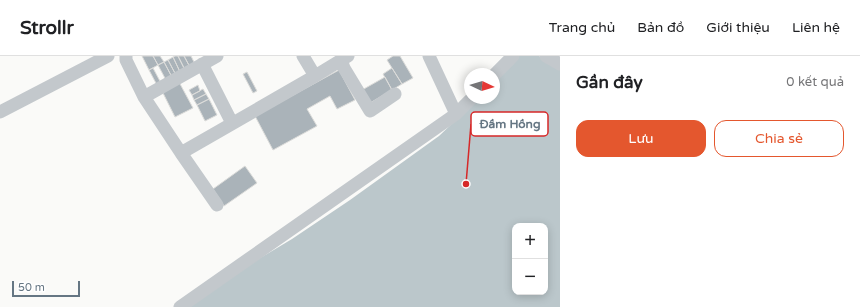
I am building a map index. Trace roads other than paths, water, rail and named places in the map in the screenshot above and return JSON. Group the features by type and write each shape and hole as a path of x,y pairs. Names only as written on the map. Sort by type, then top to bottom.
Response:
{"street":[{"path":"126,56 126,60 144,98 217,205"},
{"path":"144,98 217,56"},
{"path":"303,56 315,76"},
{"path":"429,56 456,114"},
{"path":"500,69 513,56"},
{"path":"546,56 560,64"},
{"path":"0,112 100,58"},
{"path":"181,153 344,58"},
{"path":"344,58 344,68 370,110 395,94"},
{"path":"202,64 232,123"},
{"path":"180,307 456,114 466,104"}],"place":[{"name":"Đầm Hồng","path":"466,184"}]}
